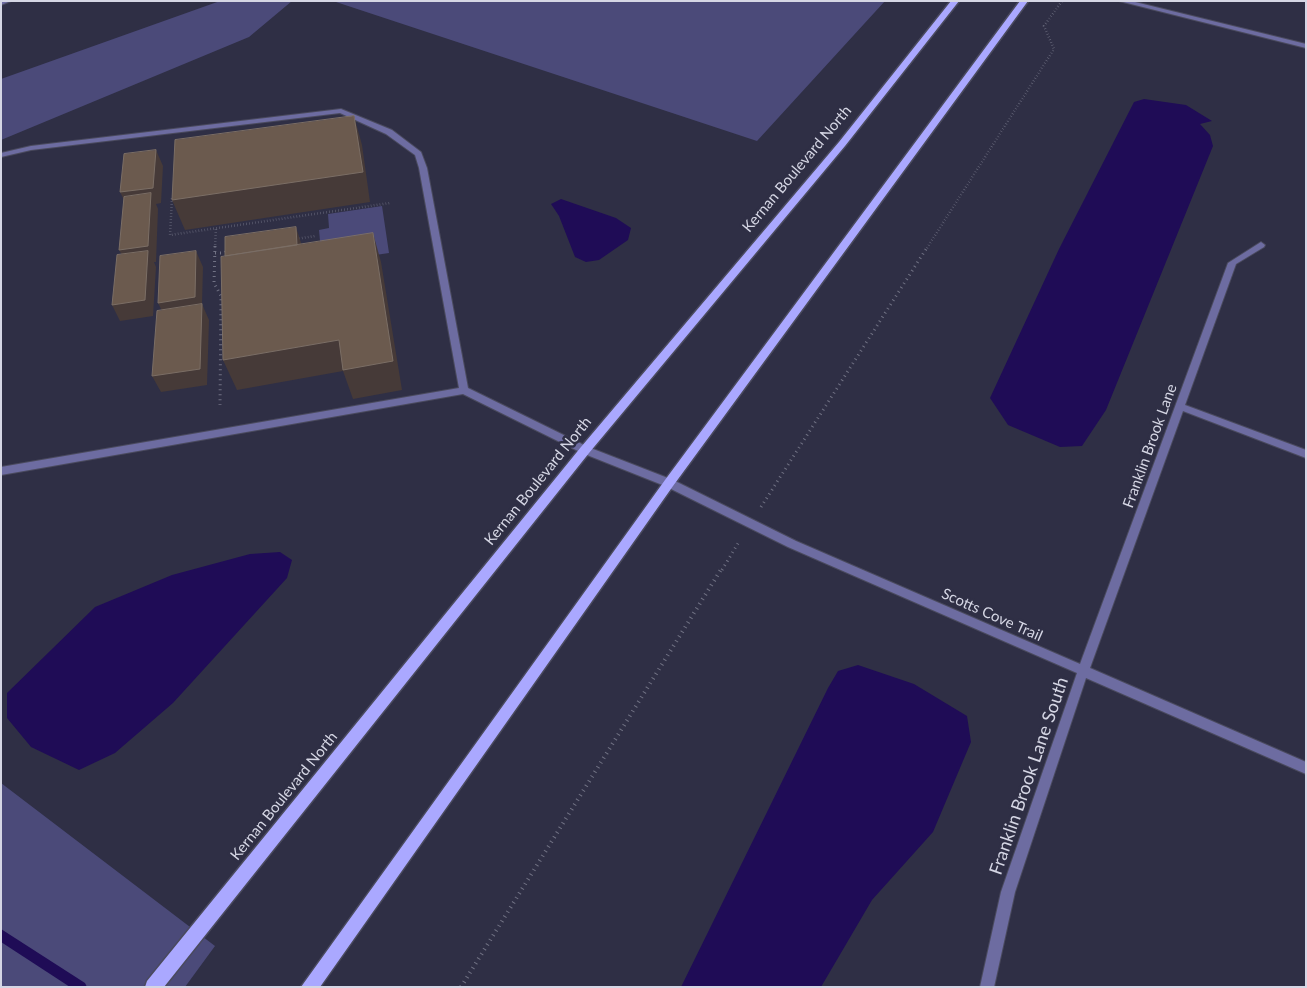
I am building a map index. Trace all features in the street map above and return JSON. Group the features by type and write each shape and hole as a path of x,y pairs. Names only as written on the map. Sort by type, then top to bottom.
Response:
{"main road":[{"name":"Kernan Boulevard North","path":"153,987 585,450 842,144 955,1"},
{"path":"308,987 669,483 1024,1"}],"street":[{"path":"1,3 8,1"},
{"path":"1122,1 1306,46"},
{"path":"1,155 31,148 341,111 389,132 418,154 423,168 464,390 1,471"},
{"name":"Franklin Brook Lane","path":"1083,671 1232,263 1261,246"},
{"name":"Scotts Cove Trail","path":"464,390 585,450 669,483 792,544 1306,768"},
{"path":"1181,407 1306,454"},
{"name":"Franklin Brook Lane South","path":"987,987 1008,892 1083,671"}],"path":[{"path":"461,987 750,524 1054,49 1044,26 1062,1"},
{"path":"172,196 170,235 390,203"},
{"path":"216,228 214,283 221,296 220,405"},
{"path":"287,240 315,236"},
{"path":"215,253 224,253 230,249"}],"shaded area":[{"path":"220,1 292,1 249,37 1,140 1,79"},
{"path":"333,1 885,1 757,141"},
{"path":"1144,99 1186,105 1212,121 1200,124 1210,135 1213,146 1106,410 1082,446 1060,447 1008,425 990,398 1059,249 1134,102"},
{"path":"561,199 616,218 631,228 628,240 599,260 586,262 575,257 559,216 551,204"},
{"path":"382,206 389,253 322,263 319,230 329,228 328,214"},
{"path":"280,552 292,560 287,578 173,703 115,753 79,770 31,747 7,718 7,693 95,607 172,575 250,554"},
{"path":"858,665 914,684 967,716 971,742 933,832 872,900 821,987 681,987 828,688 838,671"},
{"path":"1,783 215,946 185,987 1,987"}],"building":[{"path":"354,116 363,172 172,200 175,140"},
{"path":"156,150 153,188 120,192 124,154"},
{"path":"151,193 148,246 119,250 124,197"},
{"path":"296,227 297,245 225,256 225,237"},
{"path":"373,233 393,361 343,370 339,340 223,360 221,257"},
{"path":"148,251 145,300 112,305 117,255"},
{"path":"196,251 195,297 158,303 160,256"},
{"path":"202,304 200,369 152,376 157,311"}],"waterway":[{"path":"1,935 81,987"}]}
